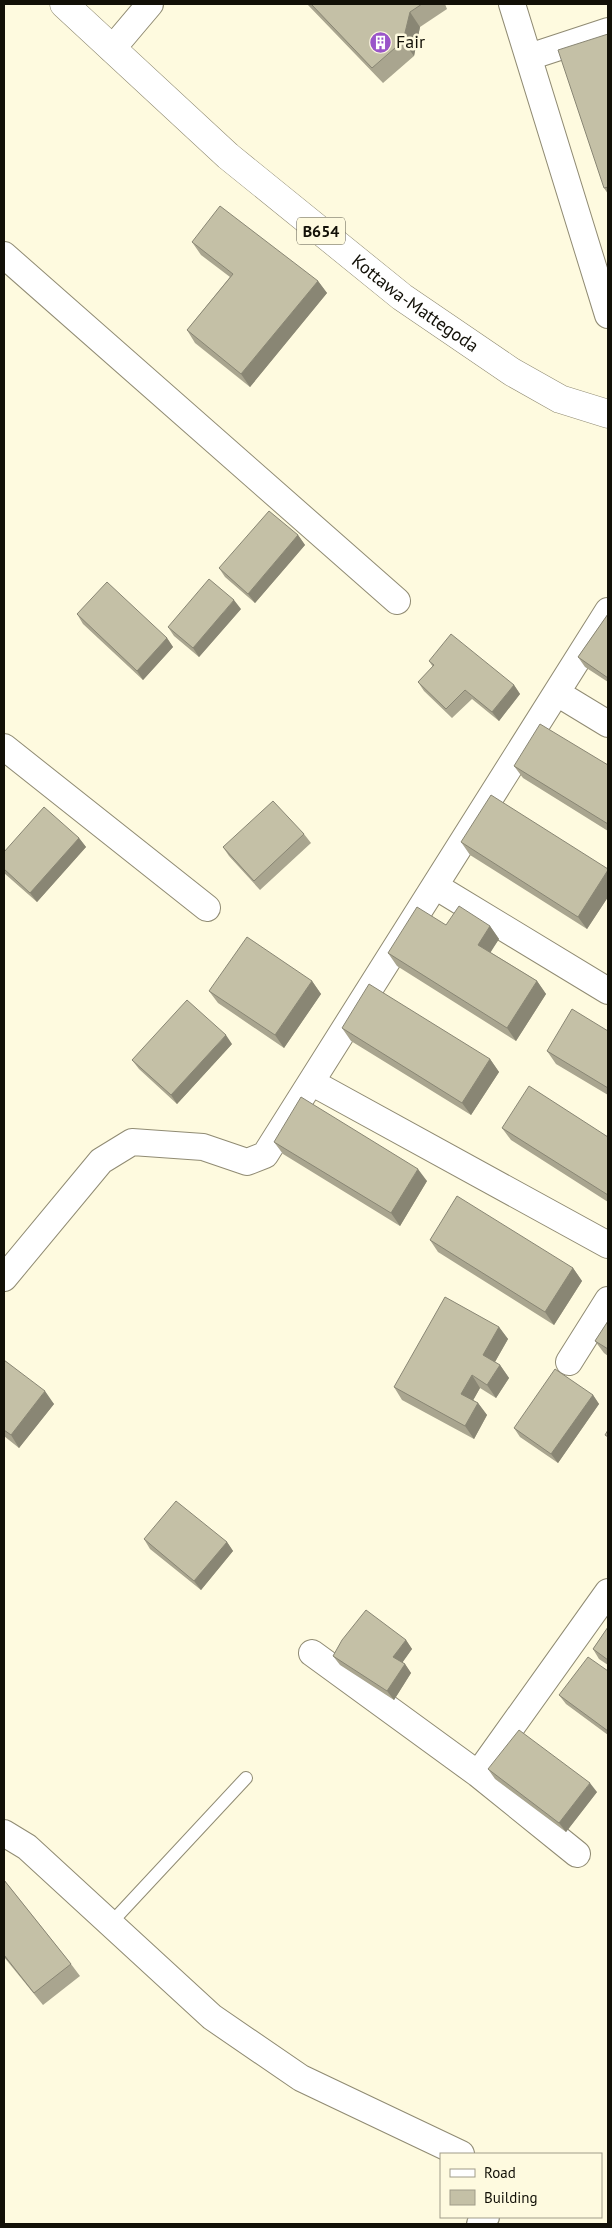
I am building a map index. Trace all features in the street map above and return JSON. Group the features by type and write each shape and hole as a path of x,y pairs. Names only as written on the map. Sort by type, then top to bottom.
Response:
{"main road":[{"name":"Kottawa-Mattegoda","path":"64,4 228,156 402,297 512,372 560,399 608,414"}],"street":[{"path":"112,49 150,4"},
{"path":"512,4 608,315"},
{"path":"529,57 608,31"},
{"path":"4,255 396,601"},
{"path":"4,1278 101,1162 132,1142 203,1147 247,1162 265,1155 608,611"},
{"path":"557,693 608,724"},
{"path":"4,747 207,908"},
{"path":"435,886 608,991"},
{"path":"311,1082 608,1245"},
{"path":"569,1362 608,1300"},
{"path":"478,1774 608,1592"},
{"path":"312,1653 478,1774 577,1854"},
{"path":"4,1833 27,1847 212,2017 301,2078 459,2153"}],"lane":[{"path":"110,1924 246,1778"}],"building":[{"name":"Fair","path":"311,4 422,4 410,12 403,41 372,68"},
{"path":"608,34 608,187 604,188 558,50"},
{"path":"220,206 318,281 241,374 187,330 233,274 192,242"},
{"path":"269,511 298,535 248,594 219,568"},
{"path":"209,579 234,600 193,648 168,627"},
{"path":"107,582 167,638 137,671 77,614"},
{"path":"608,614 608,678 578,657"},
{"path":"451,634 514,685 492,712 465,690 446,709 418,682 434,665 429,661"},
{"path":"540,724 608,765 608,824 514,766"},
{"path":"491,795 608,869 578,917 461,842"},
{"path":"273,801 304,834 254,881 223,847"},
{"path":"44,807 79,838 30,893 4,869 4,852"},
{"path":"459,906 490,926 478,945 537,981 507,1028 388,953 417,907 446,925"},
{"path":"247,937 312,981 275,1035 209,991"},
{"path":"369,984 490,1059 462,1103 342,1028"},
{"path":"187,1000 226,1035 171,1095 132,1060"},
{"path":"572,1009 608,1031 608,1088 547,1051"},
{"path":"529,1086 608,1137 608,1195 502,1128"},
{"path":"301,1097 418,1169 391,1213 274,1142"},
{"path":"457,1196 573,1268 545,1312 430,1240"},
{"path":"445,1297 499,1327 483,1355 500,1365 487,1385 472,1375 461,1394 478,1403 465,1426 394,1387"},
{"path":"608,1321 608,1349 595,1341"},
{"path":"4,1360 45,1391 11,1435 4,1430"},
{"path":"555,1369 593,1395 551,1454 514,1428"},
{"path":"176,1501 227,1542 194,1581 144,1539"},
{"path":"366,1610 406,1640 393,1657 405,1664 387,1691 333,1656 342,1640"},
{"path":"608,1627 608,1660 593,1649"},
{"path":"588,1657 608,1671 608,1731 559,1695"},
{"path":"519,1730 590,1783 559,1823 488,1769"},
{"path":"4,1880 71,1964 34,1993 4,1955"}],"place":[{"name":"Fair","path":"380,42"}]}
